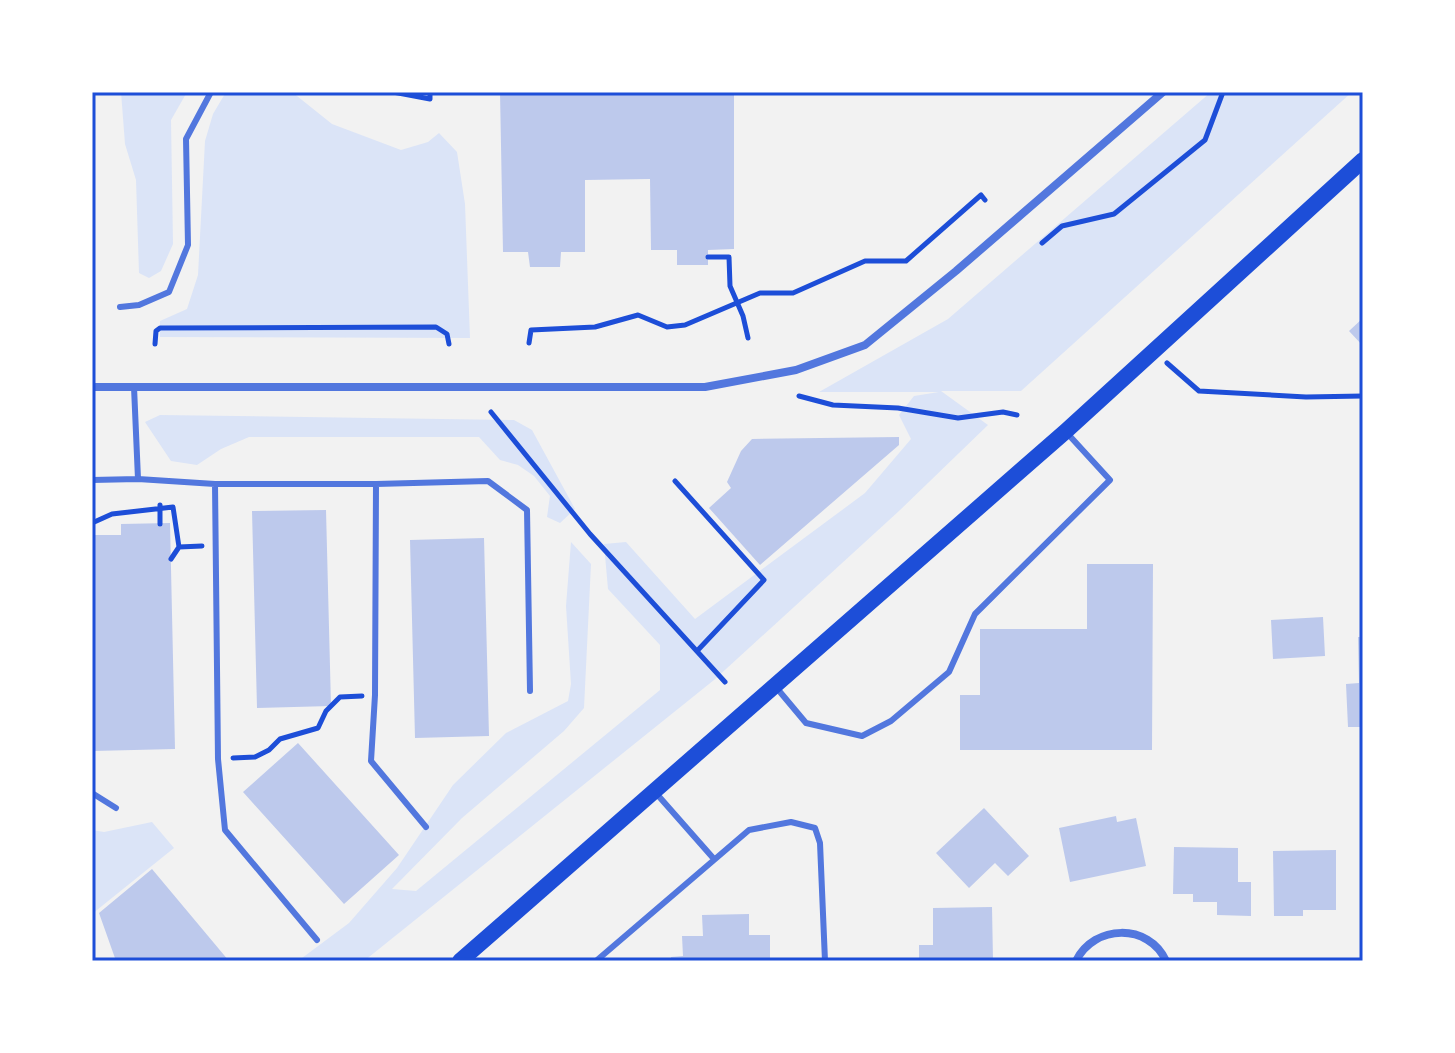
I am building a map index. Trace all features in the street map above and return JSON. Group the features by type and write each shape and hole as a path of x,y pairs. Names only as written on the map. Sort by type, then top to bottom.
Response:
{"main road":[{"path":"460,961 1066,431 1363,160"}],"street":[{"path":"92,387 705,387 796,370 865,345 956,271 1163,92"},
{"path":"1076,961 1087,945 1100,937 1128,932 1154,944 1166,961"}],"lane":[{"path":"120,307 139,305 169,292 188,245 186,139 211,92"},
{"path":"134,387 138,479"},
{"path":"775,686 806,723 862,736 891,721 949,672 975,614 1110,480 1066,431"},
{"path":"92,480 138,479 215,484 488,481 527,510 530,691"},
{"path":"215,484 218,759 225,830 317,940"},
{"path":"376,484 375,695 371,761 426,827"},
{"path":"655,792 714,859"},
{"path":"92,793 116,808"},
{"path":"596,961 749,830 791,822 815,828 820,843 825,961"}],"path":[{"path":"393,92 430,99 430,92"},
{"path":"1042,243 1062,226 1114,214 1205,140 1223,92"},
{"path":"529,343 531,330 595,327 638,315 667,327 685,325 760,293 793,293 865,261 906,261 981,195 985,200"},
{"path":"708,257 729,257 730,286 743,316 748,338"},
{"path":"155,344 156,331 160,328 436,327 447,334 449,344"},
{"path":"1154,352 1199,391 1306,397 1363,396"},
{"path":"799,396 833,405 898,408 958,418 1003,412 1017,415"},
{"path":"491,412 590,534 725,682"},
{"path":"160,480 160,524"},
{"path":"675,481 764,580 697,651"},
{"path":"92,523 112,514 173,507 179,547 171,559"},
{"path":"179,547 216,546"},
{"path":"218,759 255,757 269,750 280,739 318,728 326,711 340,697 375,695"}],"shaded area":[{"path":"121,92 187,92 171,120 173,244 161,271 149,278 139,273 136,180 125,144"},
{"path":"226,92 292,92 332,124 401,150 428,142 439,133 457,152 465,204 470,338 160,337 160,321 187,309 198,275 205,141 213,114"},
{"path":"1211,92 1352,92 1021,391 941,391 988,425 714,680 364,961 298,961 349,923 397,868 453,785 506,733 568,701 571,684 566,606 571,542 591,564 584,708 564,731 462,818 392,889 416,891 660,690 660,645 608,589 604,544 626,542 695,619 865,493 911,439 899,415 914,396 939,392 819,392 948,319"},
{"path":"160,415 514,420 532,430 575,509 560,523 547,517 550,496 534,476 518,465 500,460 479,437 249,437 221,449 197,465 171,461 145,422"},
{"path":"152,822 174,848 92,914 92,830 104,832"}],"building":[{"path":"500,92 734,92 734,249 708,250 708,265 677,265 677,250 651,250 650,179 585,180 585,252 561,252 560,267 530,267 528,252 503,252"},
{"path":"1363,318 1363,346 1349,331"},
{"path":"899,437 899,445 760,565 709,508 731,488 727,482 741,451 752,439"},
{"path":"326,510 331,706 257,708 252,511"},
{"path":"170,523 175,749 93,751 92,535 121,535 121,524"},
{"path":"484,538 489,736 415,738 410,540"},
{"path":"1087,564 1153,564 1152,750 960,750 960,695 980,695 980,629 1087,629"},
{"path":"1323,617 1325,656 1273,659 1271,620"},
{"path":"1358,637 1363,637 1363,727 1348,727 1346,684 1359,683"},
{"path":"298,743 399,855 344,904 243,792"},
{"path":"984,808 1029,856 1008,876 995,863 969,888 936,853"},
{"path":"1116,816 1117,822 1136,818 1146,866 1070,882 1059,828"},
{"path":"1174,847 1238,848 1238,882 1251,882 1251,916 1217,915 1217,902 1193,902 1193,894 1173,894"},
{"path":"1336,850 1336,910 1303,910 1303,916 1274,916 1273,851"},
{"path":"152,869 229,961 116,961 99,913"},
{"path":"992,907 993,961 919,961 919,945 933,945 933,908"},
{"path":"749,914 749,935 770,935 770,961 671,961 671,957 683,956 682,936 703,936 702,915"}]}
